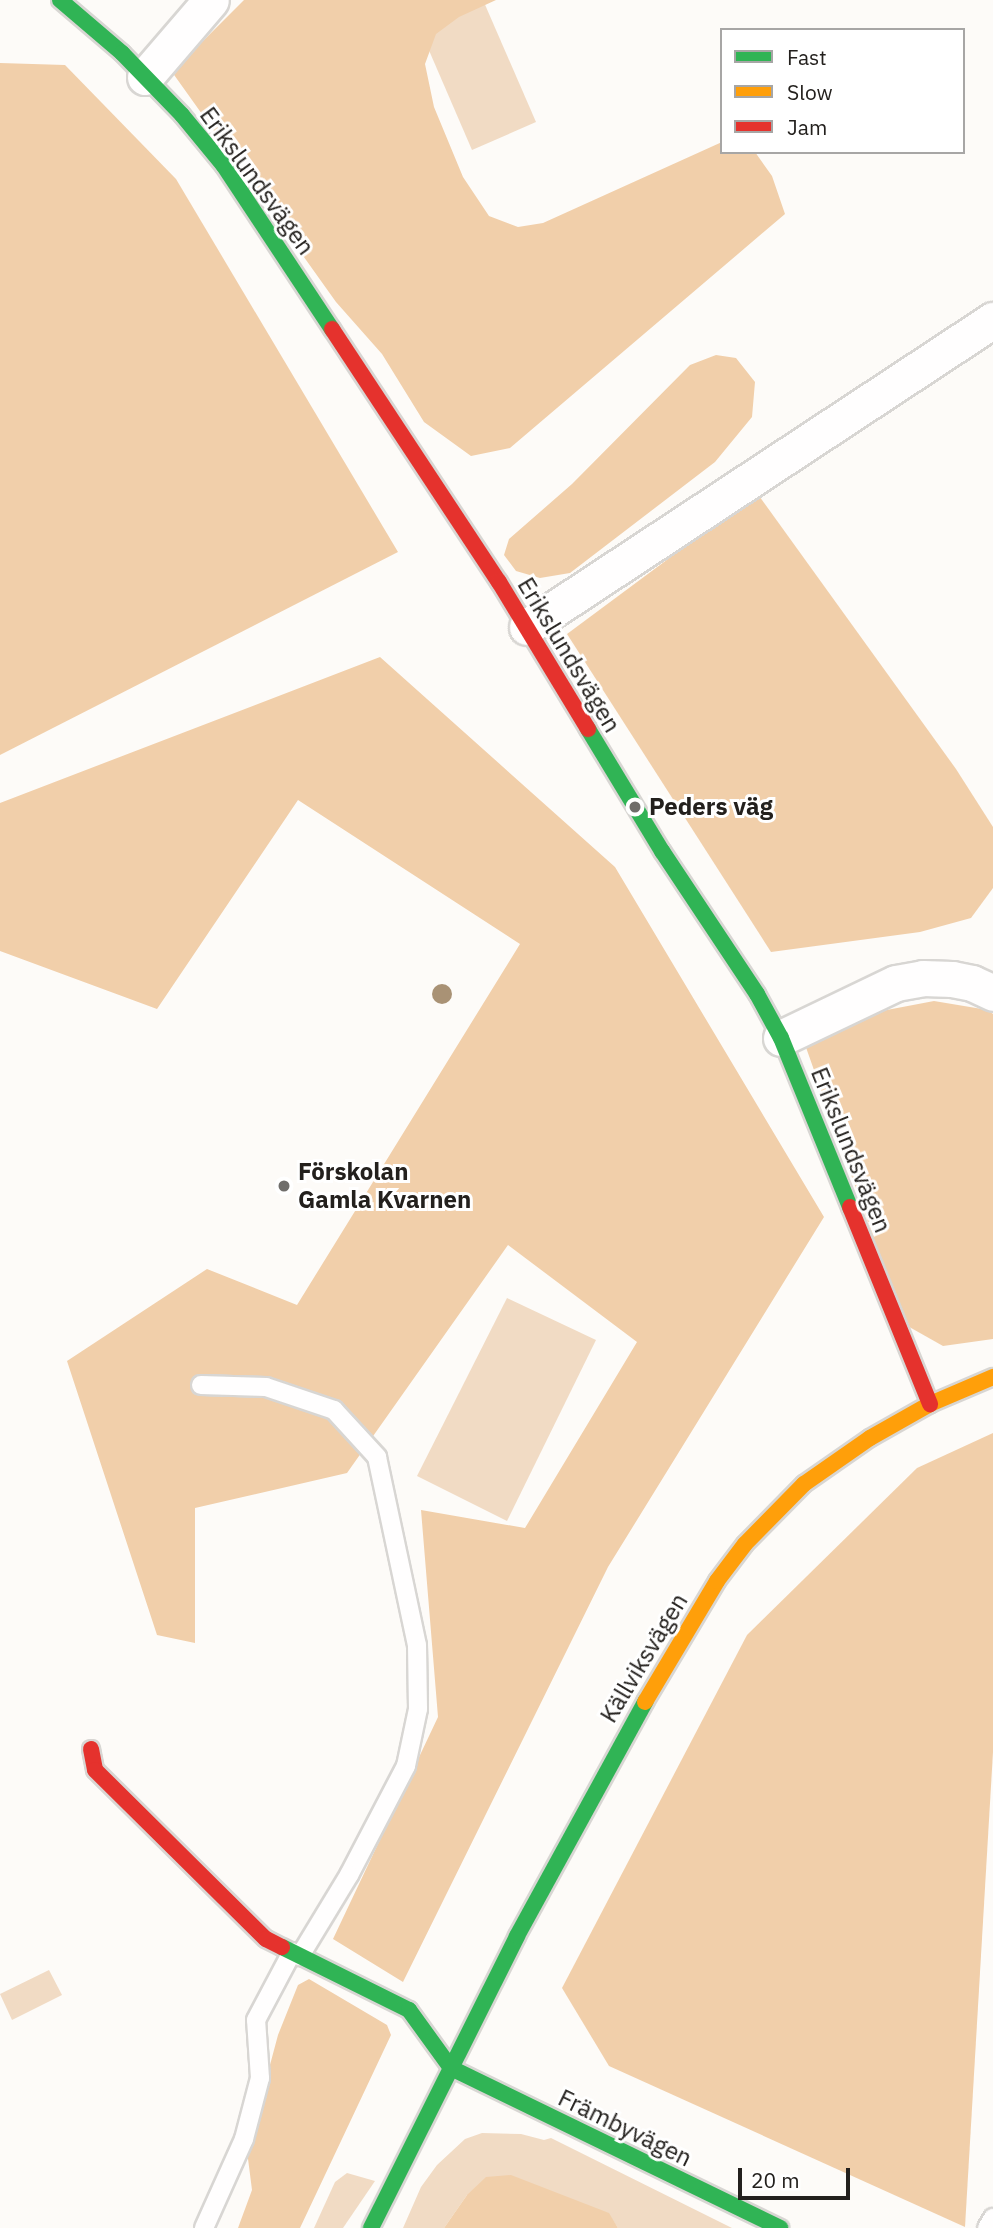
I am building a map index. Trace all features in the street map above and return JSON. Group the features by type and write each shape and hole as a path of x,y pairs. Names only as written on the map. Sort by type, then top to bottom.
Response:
{"street":[{"name":"Erikslundsvägen","path":"60,0 145,77 224,166 527,627 618,779 757,994 781,1038 930,1404"},
{"path":"145,77 211,0"},
{"path":"527,627 993,320"},
{"path":"781,1038 896,983 923,978 953,979 972,983 993,993"},
{"name":"Källviksvägen","path":"371,2228 611,1759 717,1581 745,1544 804,1484 870,1438 930,1404 993,1377"},
{"path":"91,1749 95,1770 266,1939 410,2010 451,2068"},
{"name":"Främbyvägen","path":"451,2068 780,2228"}],"lane":[{"path":"201,1385 266,1387 334,1410 377,1457 417,1645 418,1709 406,1766 349,1875 256,2020 260,2078 244,2140 204,2228"},
{"path":"988,2228 993,2218"}],"shaded area":[{"path":"244,0 496,0 459,17 436,34 425,64 434,107 463,177 489,216 518,227 543,223 720,143 720,154 756,154 772,176 785,214 510,448 471,456 424,422 382,354 336,302 172,72"},
{"path":"483,0 536,122 472,150 415,18"},
{"path":"0,63 65,65 176,179 398,552 0,755"},
{"path":"716,355 736,358 755,382 752,417 715,462 570,573 540,578 516,571 504,555 509,539 572,484 690,365"},
{"path":"757,493 956,769 993,827 993,888 971,918 920,932 771,952 567,634"},
{"path":"380,657 615,867 824,1217 608,1567 403,1982 333,1939 438,1717 421,1510 525,1528 637,1342 508,1245 347,1473 195,1508 195,1643 157,1635 67,1361 207,1269 297,1305 520,944 298,800 157,1009 0,951 0,803"},
{"path":"934,1001 988,1010 993,1014 993,1339 943,1346 904,1324 803,1039 850,1017"},
{"path":"507,1298 596,1340 507,1521 417,1476"},
{"path":"993,1433 993,1752 965,2227 609,2066 562,1988 747,1635 917,1468"},
{"path":"49,1970 62,1995 12,2020 0,1994"},
{"path":"309,1979 387,2025 391,2035 300,2228 238,2228 252,2190 247,2151 278,2035 298,1985"},
{"path":"482,2133 521,2134 544,2140 551,2138 732,2228 618,2228 608,2213 467,2195 444,2228 403,2228 421,2187 437,2165 465,2139"},
{"path":"347,2173 375,2181 343,2228 314,2228 335,2182"},
{"path":"511,2175 609,2213 618,2228 444,2228 467,2195 486,2177"}],"traffic: fast":[{"path":"60,0 122,53 182,115 224,166 332,329"},
{"path":"588,729 662,851 757,994 781,1038 850,1207"},
{"path":"371,2228 517,1936 645,1702"},
{"path":"282,1947 409,2010 451,2068 780,2228"}],"traffic: slow":[{"path":"645,1702 717,1581 745,1544 804,1484 870,1438 930,1404 993,1377"}],"traffic: jam":[{"path":"332,329 499,582 588,729"},
{"path":"850,1207 930,1404"},
{"path":"91,1749 95,1770 266,1939 282,1947"}],"place":[{"name":"Peders väg","path":"635,807"},
{"name":"Förskolan Gamla Kvarnen","path":"284,1186"}]}
